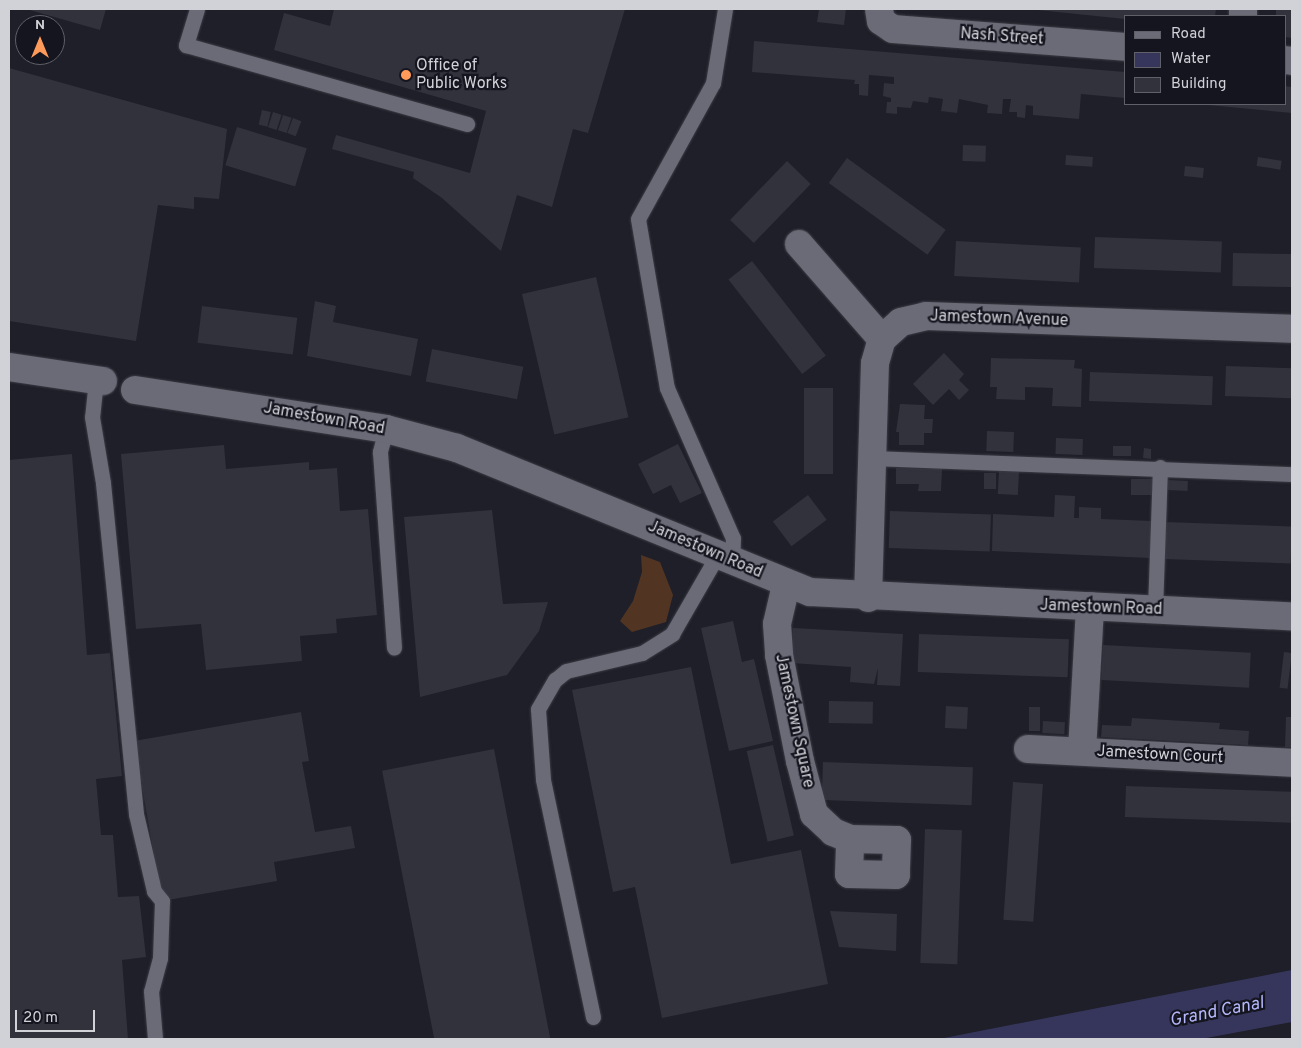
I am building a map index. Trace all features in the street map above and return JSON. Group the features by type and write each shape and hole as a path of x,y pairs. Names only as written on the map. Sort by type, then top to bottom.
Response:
{"street":[{"name":"Nash Street","path":"880,15 893,29 1124,47"},
{"path":"799,244 882,339 875,363 868,598"},
{"name":"Jamestown Avenue","path":"882,339 901,322 926,316 1292,329"},
{"path":"9,367 99,381"},
{"name":"Jamestown Road","path":"135,390 386,430 457,448 786,585 810,592 868,598 1292,616"},
{"name":"Jamestown Square","path":"786,585 777,624 779,655 800,761 814,814 833,832 850,839"},
{"path":"1082,751 1090,606"},
{"name":"Jamestown Court","path":"1028,749 1292,763"}],"lane":[{"path":"197,9 186,45 467,124"},
{"path":"593,1017 544,779 538,709 550,687 566,670 642,653 672,634 725,559 733,538 667,388 638,219 713,83 725,9"},
{"path":"99,381 92,417 103,483 136,814 154,891 162,900 160,958 150,991 156,1039"},
{"path":"386,430 380,452 394,648"},
{"path":"873,458 1292,474"},
{"path":"1155,610 1160,468"}],"shaded area":[{"path":"641,555 660,562 673,595 666,622 632,632 620,621 633,601 642,572"}],"water":[{"name":"Grand Canal","path":"1292,970 1292,1022 1201,1039 939,1039"}],"building":[{"path":"26,9 106,9 100,30 65,20 65,15 47,15"},
{"path":"334,9 625,9 588,133 573,129 552,207 517,195 501,251 442,198 413,178 414,172 332,149 336,135 470,173 486,111 274,50 284,13 330,26"},
{"path":"819,9 846,9 844,25 817,22"},
{"path":"1028,9 1216,9 1215,15 1124,15 1124,19"},
{"path":"1276,9 1292,9 1292,38 1286,37 1286,15 1276,15"},
{"path":"754,41 1124,72 1124,98 1081,94 1079,119 1033,115 1033,106 1026,105 1025,118 1017,117 1017,112 1009,112 1011,99 1003,99 1002,114 987,113 988,105 959,99 957,113 941,111 943,99 929,97 928,103 913,101 911,108 897,107 897,114 886,113 887,102 891,102 891,98 883,96 884,83 894,84 894,77 869,75 868,96 859,95 859,84 854,84 855,80 752,72"},
{"path":"9,68 227,129 219,199 194,197 194,209 158,205 136,341 9,321"},
{"path":"1286,86 1292,87 1292,113 1208,105 1286,105"},
{"path":"262,110 271,112 267,127 259,125"},
{"path":"273,112 282,115 277,130 268,127"},
{"path":"283,115 292,118 287,133 278,130"},
{"path":"293,118 301,121 296,136 287,133"},
{"path":"237,127 307,148 295,187 225,165"},
{"path":"963,145 986,146 985,162 962,161"},
{"path":"1066,155 1093,157 1092,167 1065,165"},
{"path":"1258,157 1282,161 1280,170 1257,166"},
{"path":"847,158 946,230 927,255 829,183"},
{"path":"787,161 811,184 754,243 730,220"},
{"path":"1185,166 1204,168 1203,178 1184,176"},
{"path":"1095,237 1222,241 1221,272 1094,268"},
{"path":"956,241 1081,248 1079,282 954,276"},
{"path":"1233,253 1292,254 1291,287 1232,286"},
{"path":"752,261 826,356 802,374 728,279"},
{"path":"596,277 628,417 554,434 522,294"},
{"path":"315,301 336,306 333,322 418,339 411,376 307,356"},
{"path":"202,306 297,318 293,354 197,343"},
{"path":"432,349 523,367 517,399 426,381"},
{"path":"944,353 964,374 959,380 969,390 959,400 949,389 933,405 913,384"},
{"path":"991,358 1075,360 1074,368 1082,369 1081,407 1052,406 1053,388 1025,387 1025,400 996,399 997,387 990,387"},
{"path":"1226,366 1292,368 1291,398 1225,396"},
{"path":"1090,372 1213,376 1212,405 1089,401"},
{"path":"804,388 833,388 833,474 804,474"},
{"path":"900,404 925,405 924,419 933,419 932,433 924,433 924,445 899,445 899,432 896,432"},
{"path":"987,431 1014,432 1013,452 986,451"},
{"path":"1056,438 1083,439 1082,455 1055,454"},
{"path":"678,444 702,493 680,503 671,485 653,494 638,464"},
{"path":"224,445 226,469 309,462 309,470 337,468 340,511 368,509 377,615 336,619 337,633 300,636 302,661 206,670 201,624 136,629 121,454"},
{"path":"1113,446 1131,446 1131,456 1113,456"},
{"path":"1144,448 1151,449 1151,459 1143,458"},
{"path":"72,454 87,655 110,653 122,776 96,779 101,835 113,835 118,897 139,896 146,957 122,960 128,1039 9,1039 9,460"},
{"path":"896,468 942,469 941,491 918,491 919,484 896,484"},
{"path":"999,471 1019,472 1018,495 998,494"},
{"path":"984,473 996,473 996,489 984,489"},
{"path":"1131,479 1154,479 1154,495 1131,495"},
{"path":"1168,480 1188,481 1187,491 1167,490"},
{"path":"808,495 827,520 792,546 773,521"},
{"path":"1055,495 1075,496 1074,518 1079,518 1079,507 1101,508 1101,519 1152,521 1150,558 992,551 993,514 1054,517"},
{"path":"492,510 503,604 548,602 539,631 507,675 420,697 404,517"},
{"path":"890,511 991,515 990,552 889,548"},
{"path":"1165,522 1292,526 1291,563 1164,559"},
{"path":"733,621 742,662 754,659 773,741 729,751 701,628"},
{"path":"793,628 903,634 900,686 877,685 878,668 874,684 850,682 851,667 791,663"},
{"path":"919,634 1069,639 1068,677 918,672"},
{"path":"1103,645 1251,653 1249,688 1101,680"},
{"path":"1284,652 1292,653 1288,689 1280,688"},
{"path":"691,667 731,864 801,850 828,984 662,1018 635,887 613,892 572,690"},
{"path":"829,701 873,702 873,724 829,723"},
{"path":"946,706 968,707 967,729 945,728"},
{"path":"1029,707 1040,707 1040,731 1029,731"},
{"path":"301,712 309,761 302,762 315,832 351,826 355,848 274,862 277,881 162,901 134,741"},
{"path":"1286,717 1292,717 1292,747 1285,747"},
{"path":"1132,718 1220,723 1219,729 1249,731 1248,745 1101,737 1102,725 1131,726"},
{"path":"1043,721 1065,722 1064,734 1042,733"},
{"path":"773,745 794,836 768,842 747,751"},
{"path":"494,749 550,1039 434,1039 382,771"},
{"path":"823,762 973,767 972,805 822,800"},
{"path":"1013,782 1043,784 1033,922 1003,920"},
{"path":"1126,786 1292,792 1291,823 1125,817"},
{"path":"925,829 962,830 957,964 920,963"},
{"path":"830,911 897,914 896,951 839,947"}],"place":[{"name":"Office of Public Works","path":"406,75"}]}
